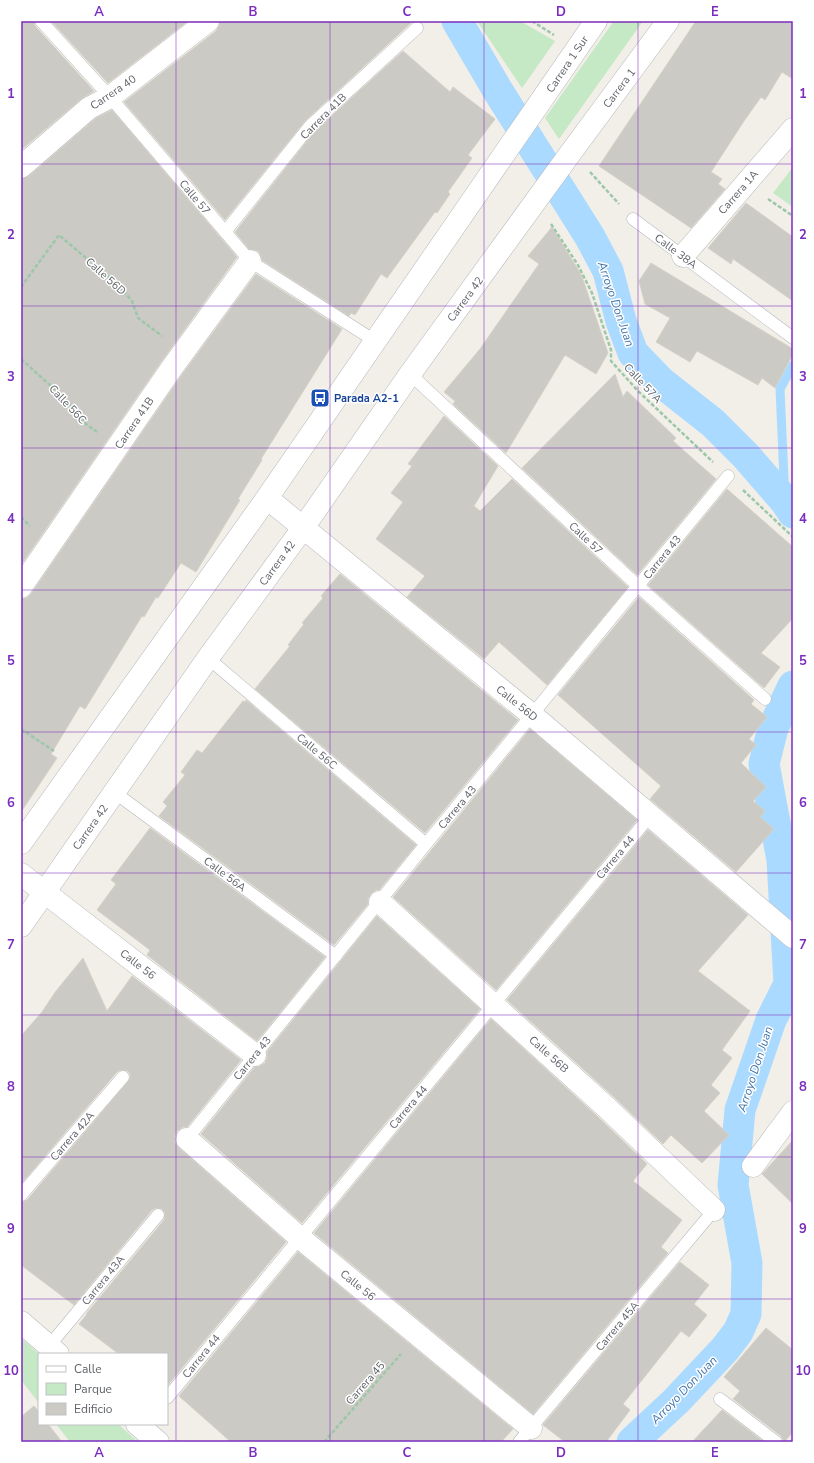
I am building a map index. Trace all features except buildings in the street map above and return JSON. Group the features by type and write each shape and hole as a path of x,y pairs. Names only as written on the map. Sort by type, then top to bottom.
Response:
{"street":[{"name":"Carrera 40","path":"21,167 89,108 110,97 208,21"},
{"name":"Carrera 1 Sur","path":"375,342 596,21"},
{"name":"Carrera 1","path":"536,202 668,21"},
{"name":"Carrera 1A","path":"683,256 793,129"},
{"name":"Carrera 42","path":"21,926 208,658 303,528 410,374 536,202"},
{"name":"Carrera 41B","path":"21,587 184,351 250,261"},
{"path":"21,843 267,498 375,342"},
{"name":"Calle 56D","path":"267,498 532,715 793,937"},
{"name":"Calle 56","path":"21,874 255,1055"},
{"name":"Calle 56B","path":"380,902 606,1107 714,1210"},
{"path":"752,1166 793,1112"},
{"name":"Calle 56","path":"187,1139 300,1237 418,1334 525,1435"},
{"path":"21,1322 54,1350"}],"lane":[{"name":"Calle 57","path":"41,21 110,97 250,261 375,342"},
{"name":"Carrera 41B","path":"224,232 310,126 417,28"},
{"name":"Calle 38A","path":"633,219 793,338"},
{"name":"Calle 57","path":"410,374 638,586 765,699"},
{"name":"Carrera 43","path":"187,1139 426,844 728,476"},
{"name":"Calle 56C","path":"208,658 426,844"},
{"name":"Calle 56A","path":"114,792 336,956"},
{"name":"Carrera 44","path":"168,1397 650,816"},
{"name":"Carrera 42A","path":"21,1195 123,1077"},
{"name":"Carrera 45A","path":"525,1435 714,1210"},
{"name":"Carrera 43A","path":"54,1350 158,1215"},
{"path":"720,1399 776,1442"}],"path":[{"path":"571,153 633,219"},
{"path":"746,183 793,216"},
{"name":"Calle 57A","path":"536,202 578,265 592,293 611,350 611,361 638,392 793,537"},
{"name":"Calle 56D","path":"21,287 59,235 120,287 132,301 138,318 184,351"},
{"name":"Calle 56C","path":"21,359 61,395 86,424 118,447"},
{"name":"Carrera 45","path":"324,1442 418,1334"}],"green space":[{"path":"477,21 520,21 555,41 522,88"},
{"path":"614,21 643,21 559,139 545,118"},
{"path":"793,167 793,207 773,193"},
{"path":"21,1338 38,1353 38,1402 21,1380"},
{"path":"57,1425 119,1425 138,1442 70,1442"}],"waterway":[{"name":"Arroyo Don Juan","path":"457,21 498,91 590,237 608,271 621,321 633,353 661,382 713,423 746,456 785,501 793,513"},
{"path":"785,501 780,389 793,365"},
{"name":"Arroyo Don Juan","path":"632,1442 676,1401 725,1349 738,1332 746,1314 747,1263 733,1185 740,1110 771,1020 789,984 782,860 764,764 773,728 793,686"}],"place":[{"name":"Parada A2-1","path":"320,398"}]}
